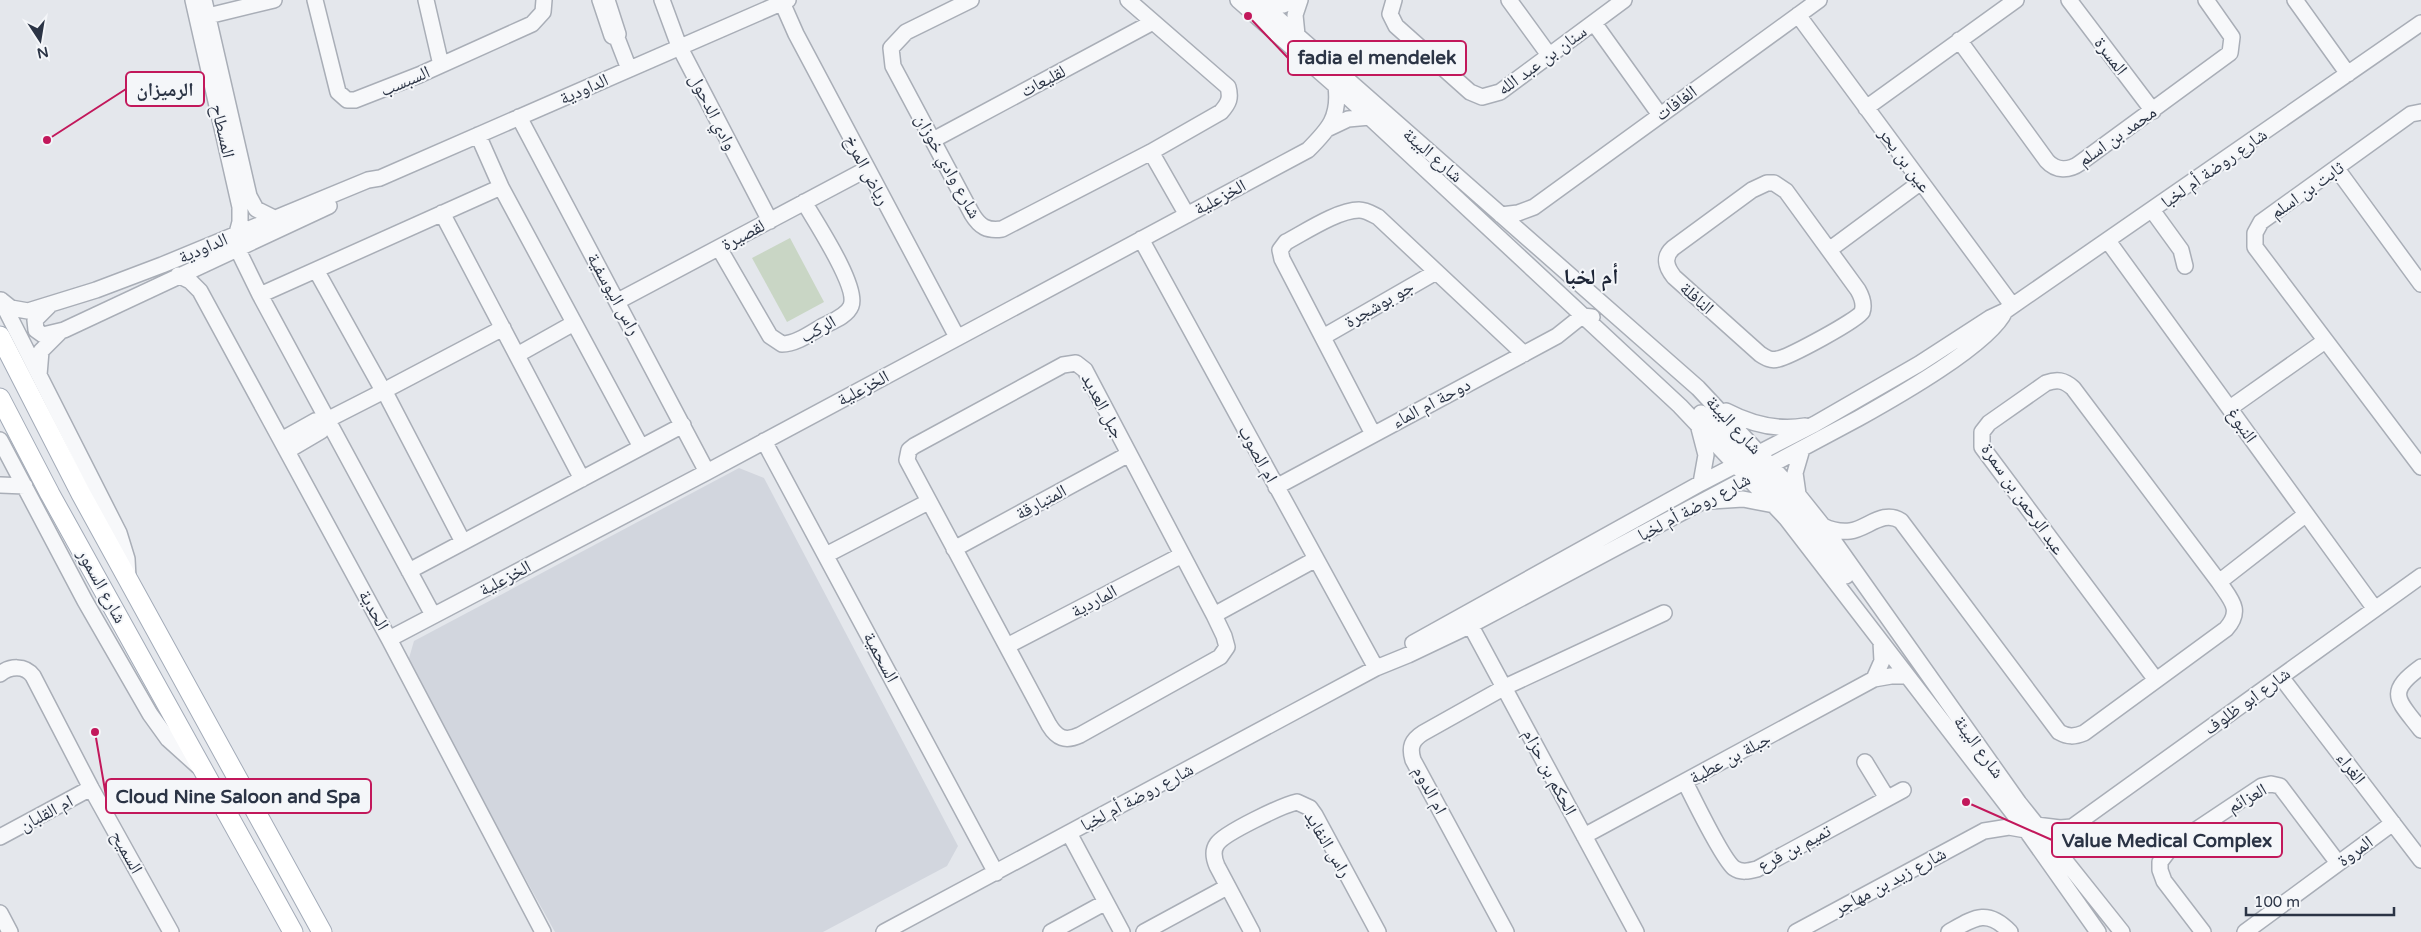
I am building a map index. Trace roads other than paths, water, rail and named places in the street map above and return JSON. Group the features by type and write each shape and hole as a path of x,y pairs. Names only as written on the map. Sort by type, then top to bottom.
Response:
{"main road":[{"name":"شارع السمور","path":"0,336 128,582 322,932"},
{"name":"شارع السمور","path":"0,398 50,494 207,773 293,932"}],"street":[{"name":"المسطاح","path":"192,0 240,207 237,241"},
{"name":"المسطاح","path":"204,0 251,202 254,226 252,242"},
{"path":"208,16 274,0"},
{"name":"السبسب","path":"315,0 335,84 342,97 347,100 362,98 532,24 543,12 544,0"},
{"path":"426,0 441,65"},
{"name":"وادي الدحول","path":"662,0 679,46 770,221"},
{"name":"شارع وادي خوزان","path":"971,0 906,32 891,48 893,66 977,222 984,228 993,230 1002,229 1151,152 1221,112 1228,104 1230,95 1228,87 1128,0"},
{"name":"شارع البيئة","path":"1238,0 1370,117 1696,422 1748,459 1761,471 1799,496 1823,526 1906,643 2031,828 2098,932"},
{"path":"1260,2 1284,4 1295,0"},
{"path":"1297,35 1295,15 1300,0"},
{"name":"سنان بن عبد الله","path":"1394,0 1390,14 1396,26 1475,96 1487,97 1500,92 1624,0"},
{"path":"1509,0 1548,55"},
{"name":"الغافات","path":"1501,215 1518,213 1534,207 1819,0"},
{"path":"1866,108 2016,0"},
{"name":"المسرة","path":"2069,0 2153,111"},
{"name":"محمد بن اسلم","path":"1959,40 2047,161 2056,168 2075,167 2230,53 2232,37 2206,0"},
{"path":"604,1 618,34 617,38 629,69"},
{"name":"الداودية","path":"1,298 11,308 19,311 28,311 237,241 252,242 360,192 380,178 784,1"},
{"name":"رياض المرخ","path":"784,1 796,34 957,337"},
{"path":"2298,1 2348,74"},
{"name":"شارع البيئة","path":"1260,2 1526,239 1714,403 1748,459 1761,471 1774,505 1996,792 2062,858 2122,932"},
{"name":"عين بن بحر","path":"1798,15 1921,182 2008,308"},
{"name":"لقليعات","path":"933,140 1153,22"},
{"name":"سنان بن عبد الله","path":"1594,23 1660,115"},
{"name":"شارع روضة أم لخبا","path":"884,932 1376,668 1404,657 1701,483 1815,424 1883,386 2008,308 2108,241 2421,23"},
{"name":"الخزعلية","path":"1329,128 1337,108 1336,86"},
{"name":"ثابت بن اسلم","path":"2421,112 2411,114 2261,222 2255,233 2254,247 2421,467"},
{"name":"راس اليوسفية","path":"519,117 707,472"},
{"name":"الخزعلية","path":"389,639 707,472 1308,150 1329,128 1348,119 1370,117"},
{"path":"478,135 501,187 641,447"},
{"path":"1151,152 1187,215"},
{"name":"لقصيرة","path":"618,301 867,169"},
{"path":"2337,169 2421,284"},
{"name":"الداودية","path":"51,304 37,316 34,328 43,335 64,330 210,260 254,226 368,180 380,178"},
{"path":"1829,250 1921,182"},
{"name":"النافلة","path":"1767,183 1774,183 1786,191 1829,250 1861,296 1863,310 1853,320 1786,356 1772,360 1760,354 1674,277 1666,262 1666,256 1672,248 1752,190 1767,183"},
{"path":"260,294 501,187"},
{"path":"251,202 260,212 274,218"},
{"name":"الركب","path":"719,248 770,336 782,344 794,342 844,314 851,306 853,297 848,280 804,202"},
{"path":"1526,239 1527,222 1534,207"},
{"name":"جو بوشجرة","path":"1373,434 1280,255 1282,246 1286,242 1340,214 1361,210 1378,218 1524,354"},
{"path":"2152,210 2181,250 2185,266"},
{"path":"442,213 582,479"},
{"name":"ام الصوب","path":"1141,239 1376,668"},
{"path":"237,241 260,294 433,615"},
{"name":"النبوغ","path":"2108,241 2375,609"},
{"path":"200,291 202,274 210,260"},
{"path":"316,270 384,391 463,542"},
{"name":"جو بوشجرة","path":"1323,337 1436,272"},
{"name":"الحدية","path":"178,275 190,281 200,291 389,639 544,932"},
{"name":"شارع السمور","path":"1,298 39,378 119,533 127,559 128,582"},
{"name":"شارع روضة أم لخبا","path":"1467,619 1702,503 1919,383 1993,329 2008,308"},
{"path":"1582,316 1602,322 1650,364 1748,459"},
{"name":"دوحة ام الماء","path":"1276,487 1557,336 1582,316"},
{"path":"517,356 574,323"},
{"path":"284,446 321,431 327,420 503,328"},
{"name":"الداودية","path":"39,378 41,351 64,330"},
{"path":"2230,408 2324,340"},
{"name":"جبل العديد","path":"1070,363 1076,363 1084,370 1214,615 1227,642 1225,653 1080,735 1068,739 1057,736 1053,732 928,502 907,460 909,450 1070,363"},
{"name":"عبد الرحمن بن سمرة","path":"1823,526 1841,531 1860,528 1885,517 1892,517 1901,521 2059,732 2067,737 2084,733 2226,629 2232,623 2235,608 2218,582 2068,384 2055,380 2046,383 1984,428 1980,436 1982,447 2156,680"},
{"path":"1714,403 1736,417 1761,425 1788,428 1815,424"},
{"path":"1696,422 1706,455 1701,483"},
{"path":"409,571 683,425"},
{"name":"شارع السمور","path":"0,440 26,486 85,601 150,714 168,739 207,773"},
{"name":"السحمية","path":"764,441 996,872"},
{"path":"1799,496 1795,473 1802,449"},
{"name":"المتبارقة","path":"954,549 1129,454"},
{"path":"0,480 10,458"},
{"path":"1761,471 1889,630 1906,643"},
{"path":"0,485 26,486"},
{"path":"1702,503 1742,499 1774,505"},
{"path":"826,555 928,502"},
{"path":"2218,582 2305,515"},
{"path":"1849,562 1851,544 1860,528"},
{"name":"الماردية","path":"1007,646 1182,555"},
{"path":"1214,615 1316,559"},
{"name":"شارع ابو ظلوف","path":"2072,826 2421,576"},
{"path":"1505,687 1664,613"},
{"name":"الحكم بن حزام","path":"1467,619 1636,932"},
{"path":"1874,679 1882,661 1881,642"},
{"path":"2421,667 2403,680 2398,691 2401,703 2421,730"},
{"name":"السميح","path":"0,675 15,668 29,670 91,788 171,932"},
{"name":"جبلة بن عطية","path":"1584,836 1874,679 1907,676"},
{"name":"الغراء","path":"2281,677 2421,860"},
{"name":"ام الدوم","path":"1505,687 1423,732 1416,738 1411,748 1413,760 1506,932"},
{"path":"1865,762 1887,798"},
{"name":"تميم بن فرع","path":"1684,782 1728,861 1740,870 1748,871 1757,869 1903,790"},
{"name":"العزائم","path":"2203,932 2164,881 2160,870 2160,862 2172,846 2262,786 2271,784 2280,786 2338,863"},
{"name":"ام القلبان","path":"0,837 91,788"},
{"name":"شارع زيد بن مهاجر","path":"1984,831 1997,814 1996,792"},
{"name":"راس النفايد","path":"1252,932 1227,887 1214,859 1214,852 1218,842 1283,806 1297,802 1303,804 1315,815 1378,932"},
{"name":"المروة","path":"2245,932 2393,823"},
{"path":"2031,828 2072,826"},
{"path":"2062,858 2066,836 2072,826"},
{"name":"شارع زيد بن مهاجر","path":"1796,932 1984,831 2009,827 2031,828"},
{"path":"1069,833 1122,932"},
{"path":"1144,932 1227,887"},
{"path":"1051,932 1106,902"},
{"path":"0,913 10,932"},
{"path":"1949,932 1980,917 1997,920 2010,932"}],"place":[{"name":"fadia el mendelek","path":"1248,16"},
{"name":"الرميزان","path":"47,140"},
{"name":"Cloud Nine Saloon and Spa","path":"95,732"},
{"name":"Value Medical Complex","path":"1966,802"}],"district":[{"name":"أم لخبا","path":"1591,276"}]}
